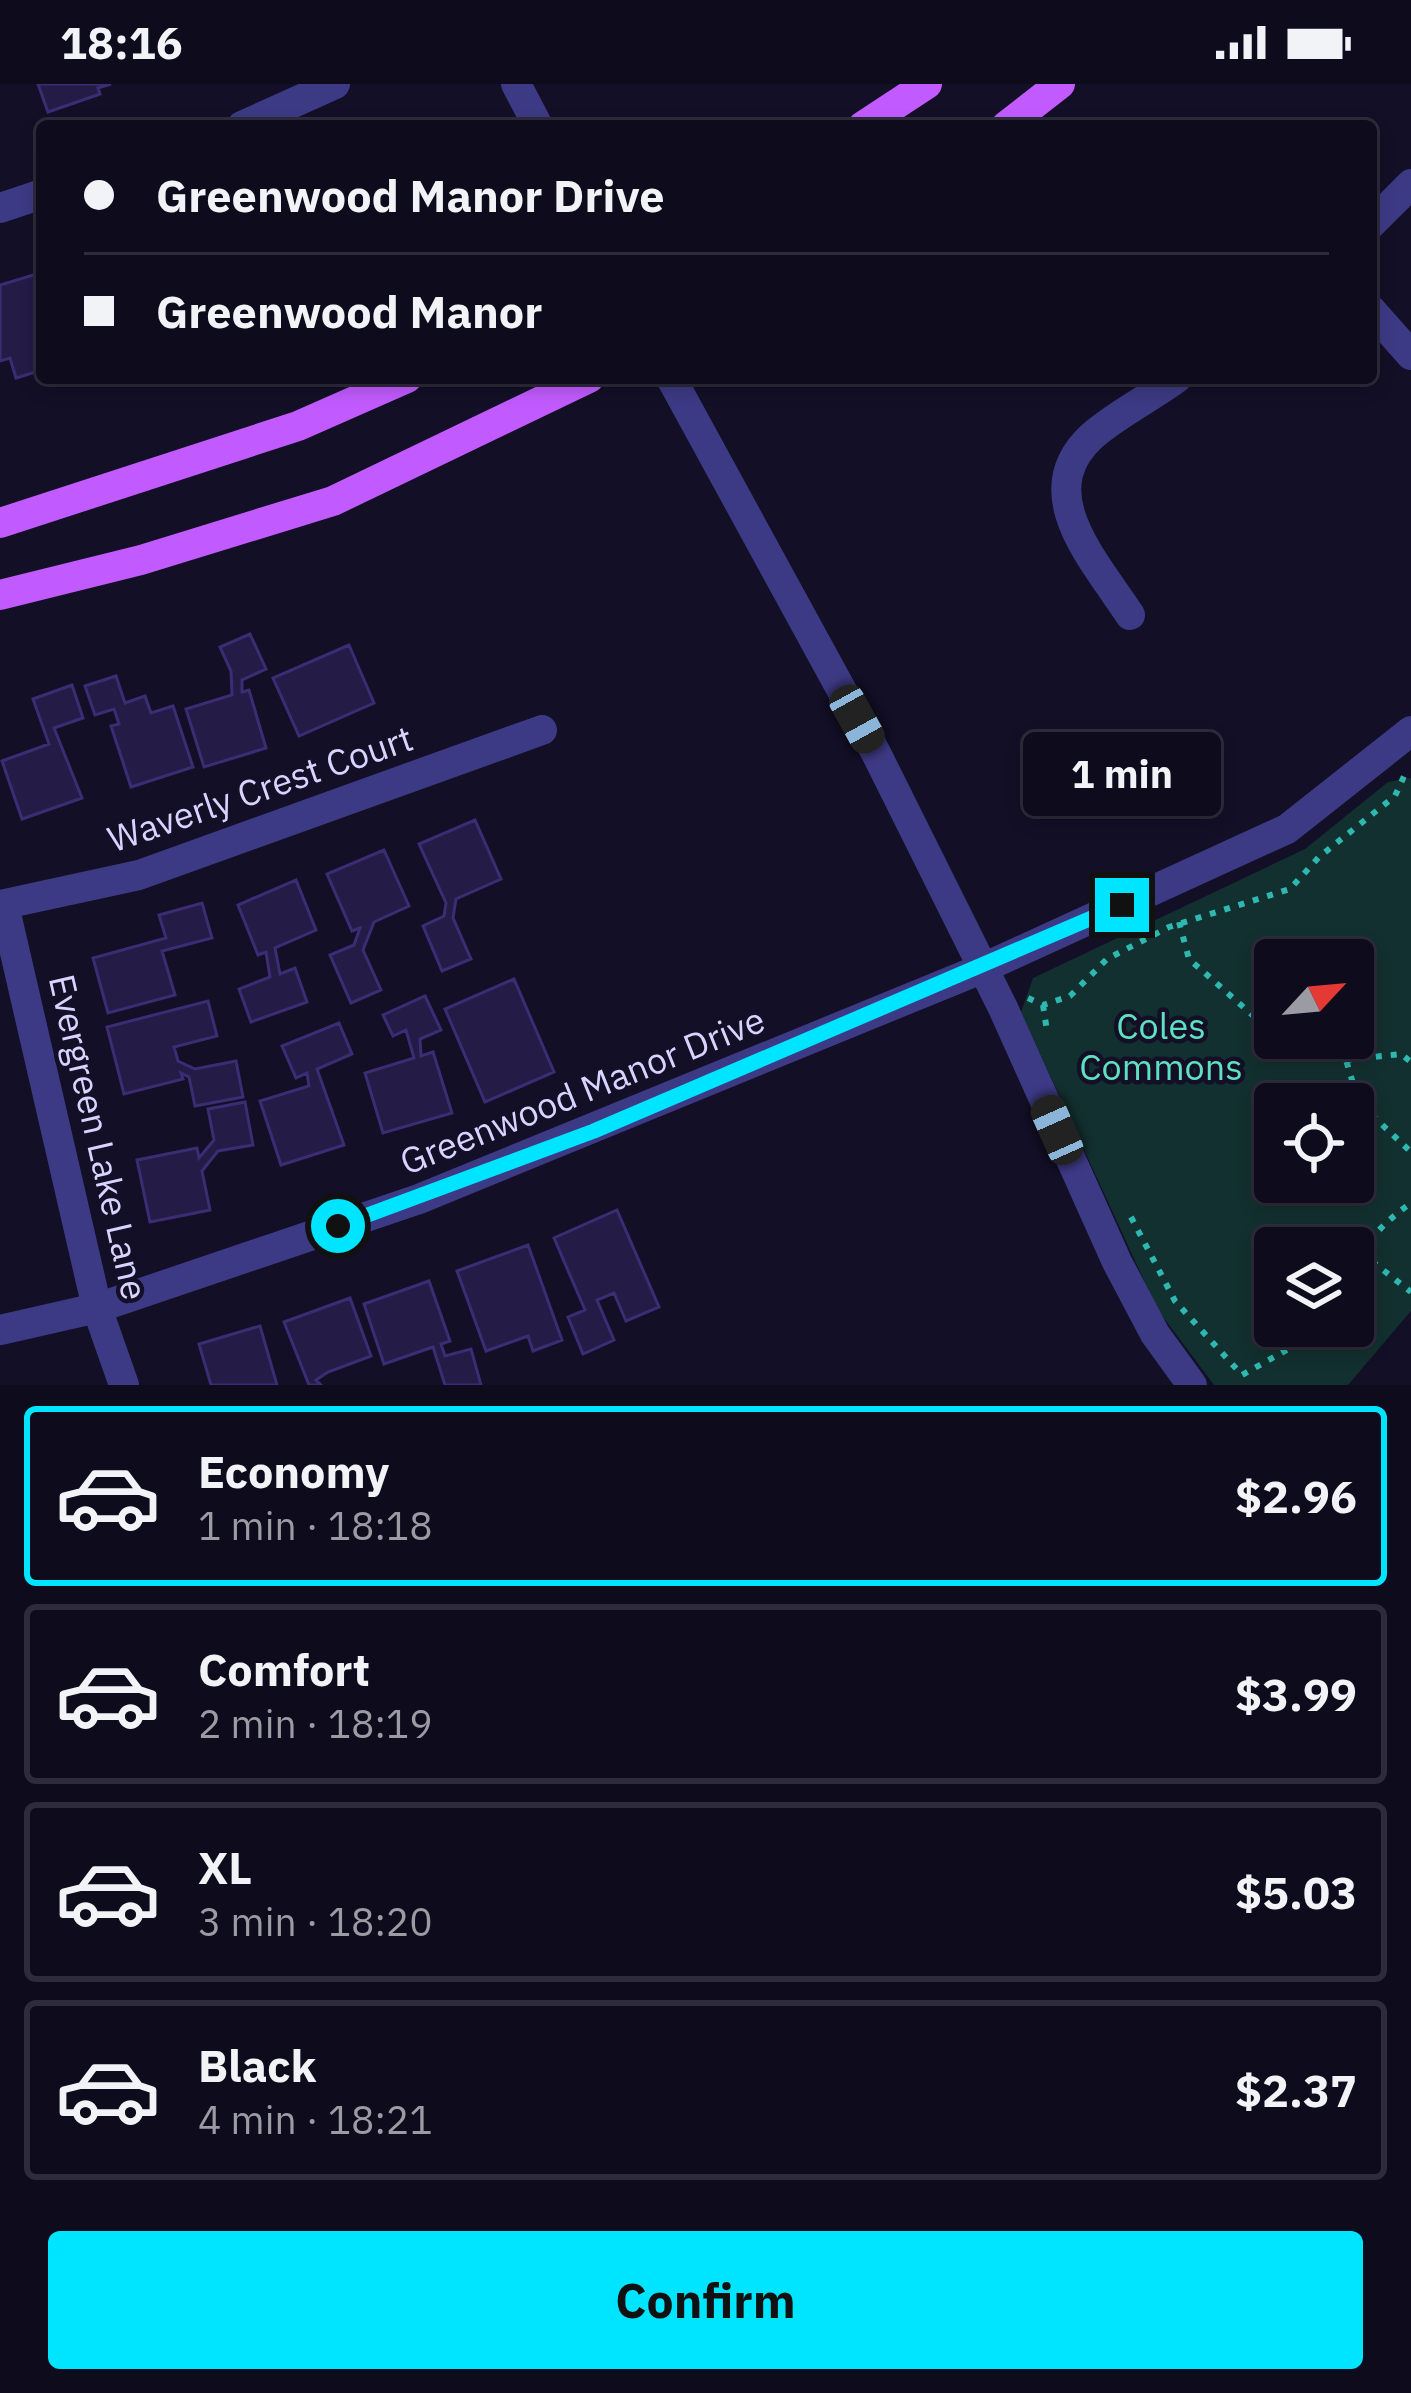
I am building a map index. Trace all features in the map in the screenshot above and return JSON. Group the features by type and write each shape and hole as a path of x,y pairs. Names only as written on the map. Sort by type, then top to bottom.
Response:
{"main road":[{"path":"871,120 927,84"},
{"path":"1014,120 1060,84"},
{"path":"0,523 298,426 393,384"},
{"path":"0,595 141,560 334,501 577,384"}],"street":[{"path":"255,120 334,84"},
{"path":"516,84 535,120"},
{"path":"1377,218 1411,184"},
{"path":"0,208 36,196"},
{"path":"1377,317 1411,355"},
{"path":"673,384 876,753 1003,1008 1117,1262 1155,1334 1192,1385"},
{"path":"1130,615 1064,501 1067,463 1093,435 1168,384"},
{"name":"Waverly Crest Court","path":"2,905 139,875 542,730"},
{"name":"Greenwood Manor Drive","path":"0,1330 97,1308 418,1199 981,969 1287,829 1410,734"},
{"name":"Evergreen Lake Lane","path":"2,905 97,1308 124,1385"}],"path":[{"path":"1043,1005 1070,996 1107,959 1179,922 1266,901 1290,889 1333,844 1395,796 1405,777 1410,734"},
{"path":"1157,889 1179,922 1190,959 1254,1016"},
{"path":"1003,1008 1033,997 1043,1005 1049,1045"},
{"path":"1339,1059 1401,1054 1411,1062"},
{"path":"1346,1060 1359,1103 1411,1152"},
{"path":"1374,1234 1411,1203"},
{"path":"1122,1204 1174,1301 1242,1375 1292,1347"},
{"path":"1374,1263 1411,1292"}],"green space":[{"name":"Coles Commons","path":"1411,778 1411,1311 1348,1385 1214,1385 1157,1309 1021,1012 1033,978 1305,849 1388,782"}],"building":[{"path":"38,84 111,84 98,88 100,94 48,112"},
{"path":"36,274 36,372 16,378 10,358 0,361 0,285"},
{"path":"250,634 266,669 242,680 242,692 249,690 266,748 204,767 186,709 232,695 231,671 220,647"},
{"path":"349,645 374,703 299,736 273,678"},
{"path":"116,676 125,703 145,696 151,713 173,706 193,767 131,787 111,726 119,724 114,709 95,715 85,686"},
{"path":"72,685 83,718 54,728 82,798 22,819 2,761 49,744 33,699"},
{"path":"475,820 501,879 456,899 453,918 471,959 442,971 423,926 444,916 446,903 419,844"},
{"path":"384,850 409,906 374,922 363,950 381,990 351,1003 330,955 354,945 360,928 352,931 327,874"},
{"path":"296,880 316,930 275,948 280,974 295,968 307,1002 251,1022 239,989 270,977 266,952 258,955 238,905"},
{"path":"202,903 212,938 162,951 175,995 108,1013 93,958 166,938 159,915"},
{"path":"514,979 554,1072 485,1102 445,1009"},
{"path":"425,996 441,1030 420,1039 421,1056 433,1052 452,1113 383,1133 365,1073 414,1058 406,1030 393,1036 383,1015"},
{"path":"208,1001 217,1036 174,1047 178,1061 195,1069 236,1061 243,1097 195,1106 189,1077 181,1073 183,1079 124,1094 107,1027"},
{"path":"339,1023 352,1054 317,1069 344,1145 281,1165 260,1101 309,1086 307,1073 296,1078 282,1046"},
{"path":"245,1102 253,1145 218,1151 202,1171 210,1210 150,1222 137,1160 197,1148 199,1158 214,1140 208,1109"},
{"path":"617,1210 659,1307 626,1321 614,1293 597,1300 614,1340 583,1354 568,1317 585,1310 554,1238"},
{"path":"528,1245 562,1340 533,1351 528,1336 486,1351 457,1271"},
{"path":"429,1281 450,1341 441,1344 445,1356 471,1349 481,1385 445,1385 433,1347 384,1364 364,1304"},
{"path":"350,1298 371,1356 328,1372 316,1380 321,1385 309,1385 284,1322"},
{"path":"260,1326 277,1385 211,1385 199,1344"}],"route":[{"path":"338,1226 594,1131 1122,905"}]}
